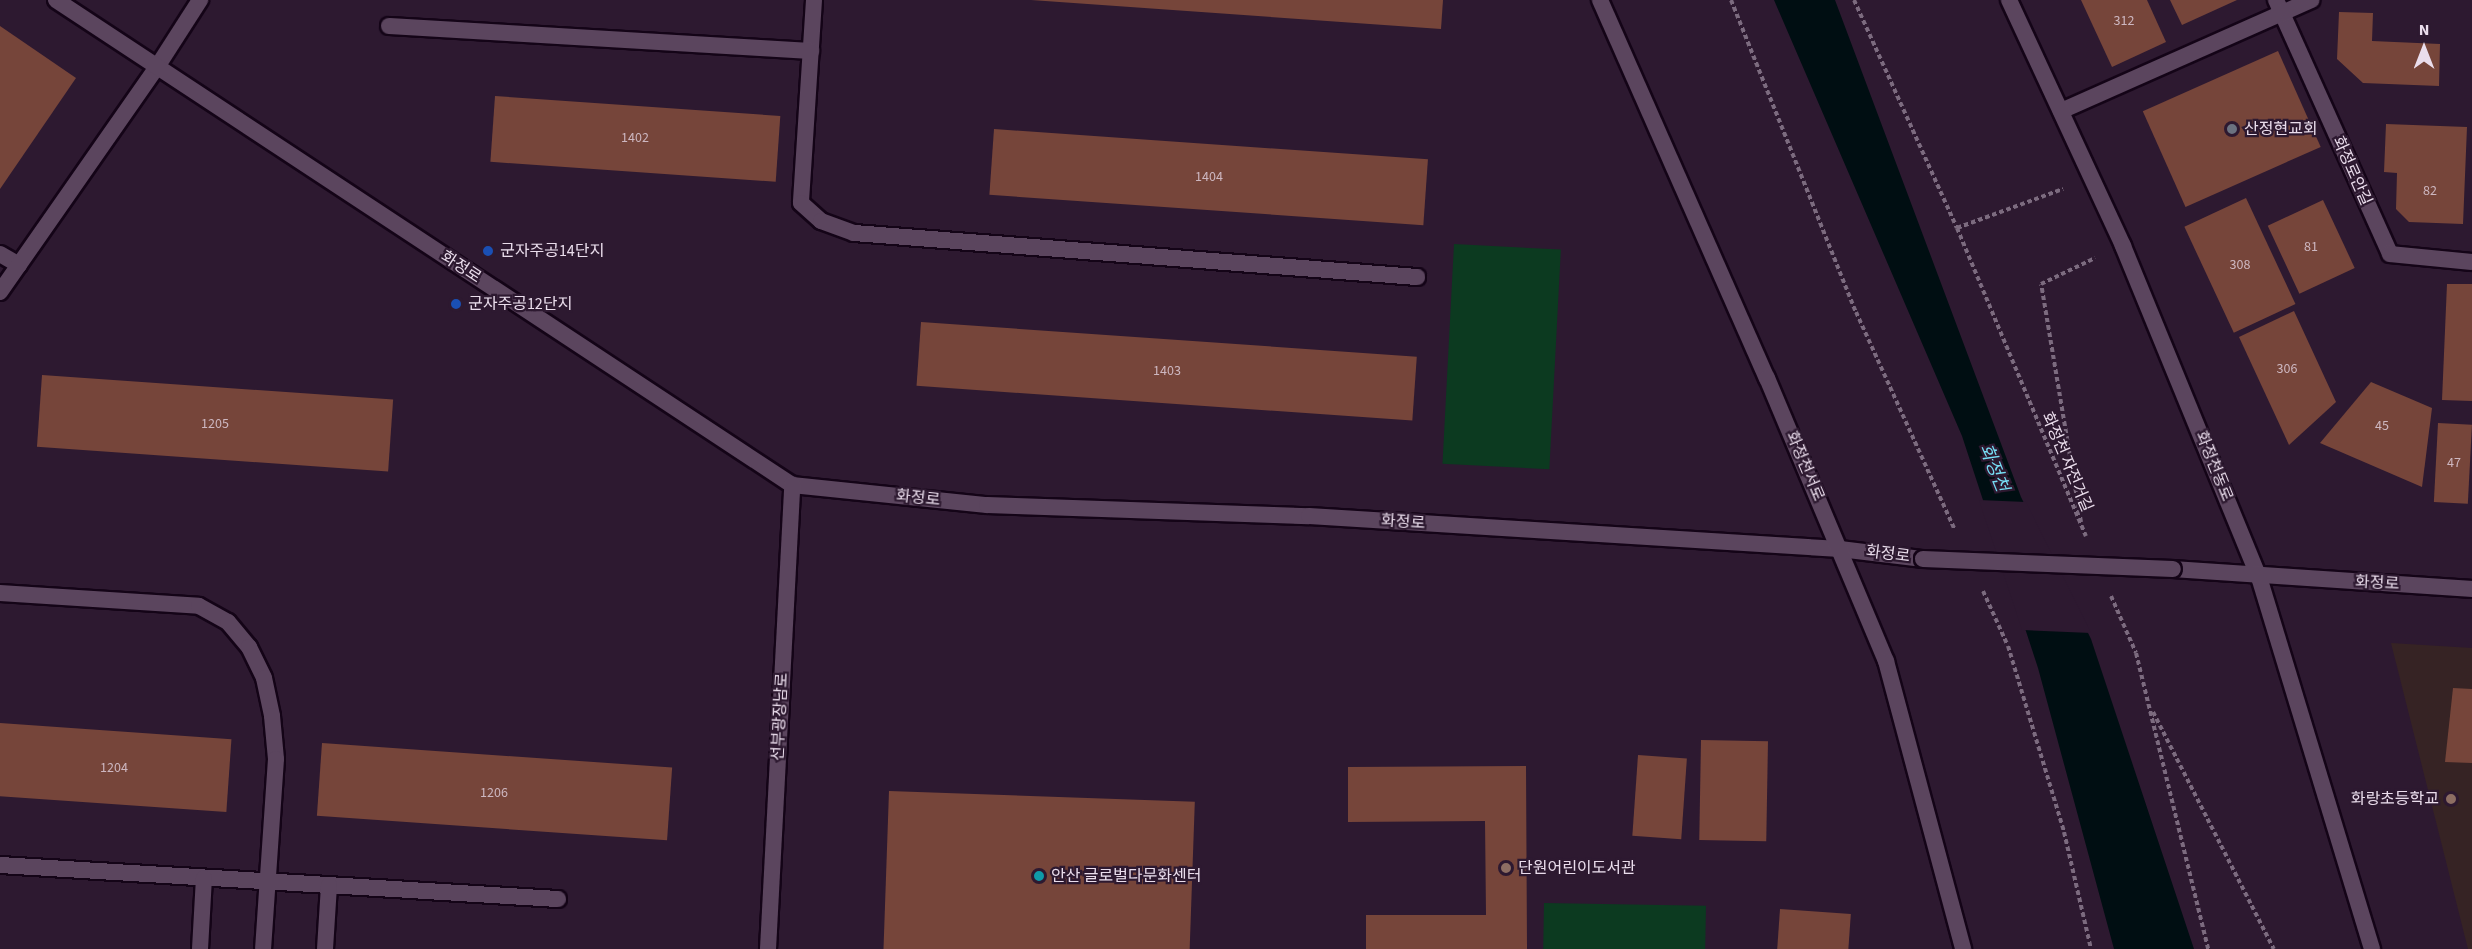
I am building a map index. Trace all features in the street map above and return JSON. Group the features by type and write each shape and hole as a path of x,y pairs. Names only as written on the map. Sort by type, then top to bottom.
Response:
{"street":[{"name":"화정로","path":"56,0 792,485 987,505 1201,510 1840,549 1923,559 2173,569 2472,589"},
{"path":"0,292 157,67 200,0"},
{"path":"814,0 801,203 822,221 854,233 1417,277"},
{"name":"화정천서로","path":"1600,0 1840,549 1886,661 1963,949"},
{"name":"화정천동로","path":"2009,0 2123,246 2259,576 2372,949"},
{"path":"2061,111 2278,6 2311,0"},
{"name":"화정로안길","path":"2278,6 2390,254 2472,262"},
{"path":"389,26 811,51"},
{"path":"0,254 19,265"},
{"name":"선부광장남로","path":"768,949 792,485"},
{"path":"0,593 198,606 228,622 249,647 264,678 272,716 276,759 263,949"},
{"path":"0,865 558,899"},
{"path":"200,949 204,878"},
{"path":"325,949 329,885"}],"path":[{"path":"1731,0 1856,312 1959,538"},
{"name":"화정천 자전거길","path":"1854,0 1957,228 2087,539"},
{"path":"1957,228 2093,178"},
{"path":"2082,529 2041,284 2123,246"},
{"path":"1979,581 2008,646 2064,832 2091,949"},
{"path":"2109,591 2136,652 2208,949"},
{"path":"2150,706 2274,949"}],"shaded area":[{"name":"화랑초등학교","path":"2391,643 2472,648 2472,949 2468,949"}],"green space":[{"path":"1454,244 1561,250 1549,469 1442,464"},
{"path":"1544,903 1706,906 1705,949 1543,949"}],"water":[{"name":"화정천","path":"1774,0 1835,0 2021,497 2091,639 2194,949 2114,949 2038,668 1962,436"}],"pier":[{"path":"1979,500 2026,502 2091,633 2022,630"}],"building":[{"path":"1031,0 1443,0 1441,29"},
{"path":"2081,0 2147,0 2166,42 2112,67"},
{"path":"2170,0 2237,0 2182,25"},
{"path":"2339,12 2373,13 2372,41 2440,44 2439,86 2363,83 2337,59"},
{"path":"0,26 76,78 0,189"},
{"name":"산정현교회","path":"2278,51 2321,147 2186,207 2143,111"},
{"path":"495,96 780,116 776,182 490,162"},
{"path":"2386,124 2467,127 2463,224 2409,222 2396,209 2397,173 2384,172"},
{"path":"994,129 1428,159 1423,225 989,195"},
{"path":"2246,198 2295,304 2234,333 2184,227"},
{"path":"2323,200 2355,268 2299,294 2268,226"},
{"path":"2447,284 2472,284 2472,401 2442,400"},
{"path":"2294,311 2336,402 2289,445 2239,337"},
{"path":"921,322 1417,357 1412,421 917,386"},
{"path":"42,375 393,400 388,471 37,447"},
{"path":"2371,382 2432,408 2422,487 2320,443"},
{"path":"2438,423 2472,425 2468,504 2434,502"},
{"path":"2453,688 2472,689 2472,763 2445,762"},
{"path":"0,723 231,739 226,812 0,796"},
{"path":"1701,740 1768,741 1766,841 1699,840"},
{"path":"322,743 672,767 667,840 317,816"},
{"path":"1638,755 1687,758 1681,839 1632,836"},
{"name":"단원어린이도서관","path":"1526,766 1527,949 1366,949 1366,915 1486,915 1485,821 1348,822 1348,767"},
{"name":"안산 글로벌다문화센터","path":"889,791 1195,802 1190,949 883,949"},
{"path":"1780,909 1851,914 1848,949 1777,949"}],"place":[{"name":"산정현교회","path":"2232,129"},
{"name":"군자주공14단지","path":"488,251"},
{"name":"군자주공12단지","path":"456,304"},
{"name":"화랑초등학교","path":"2451,799"},
{"name":"단원어린이도서관","path":"1506,868"},
{"name":"안산 글로벌다문화센터","path":"1039,876"}]}
